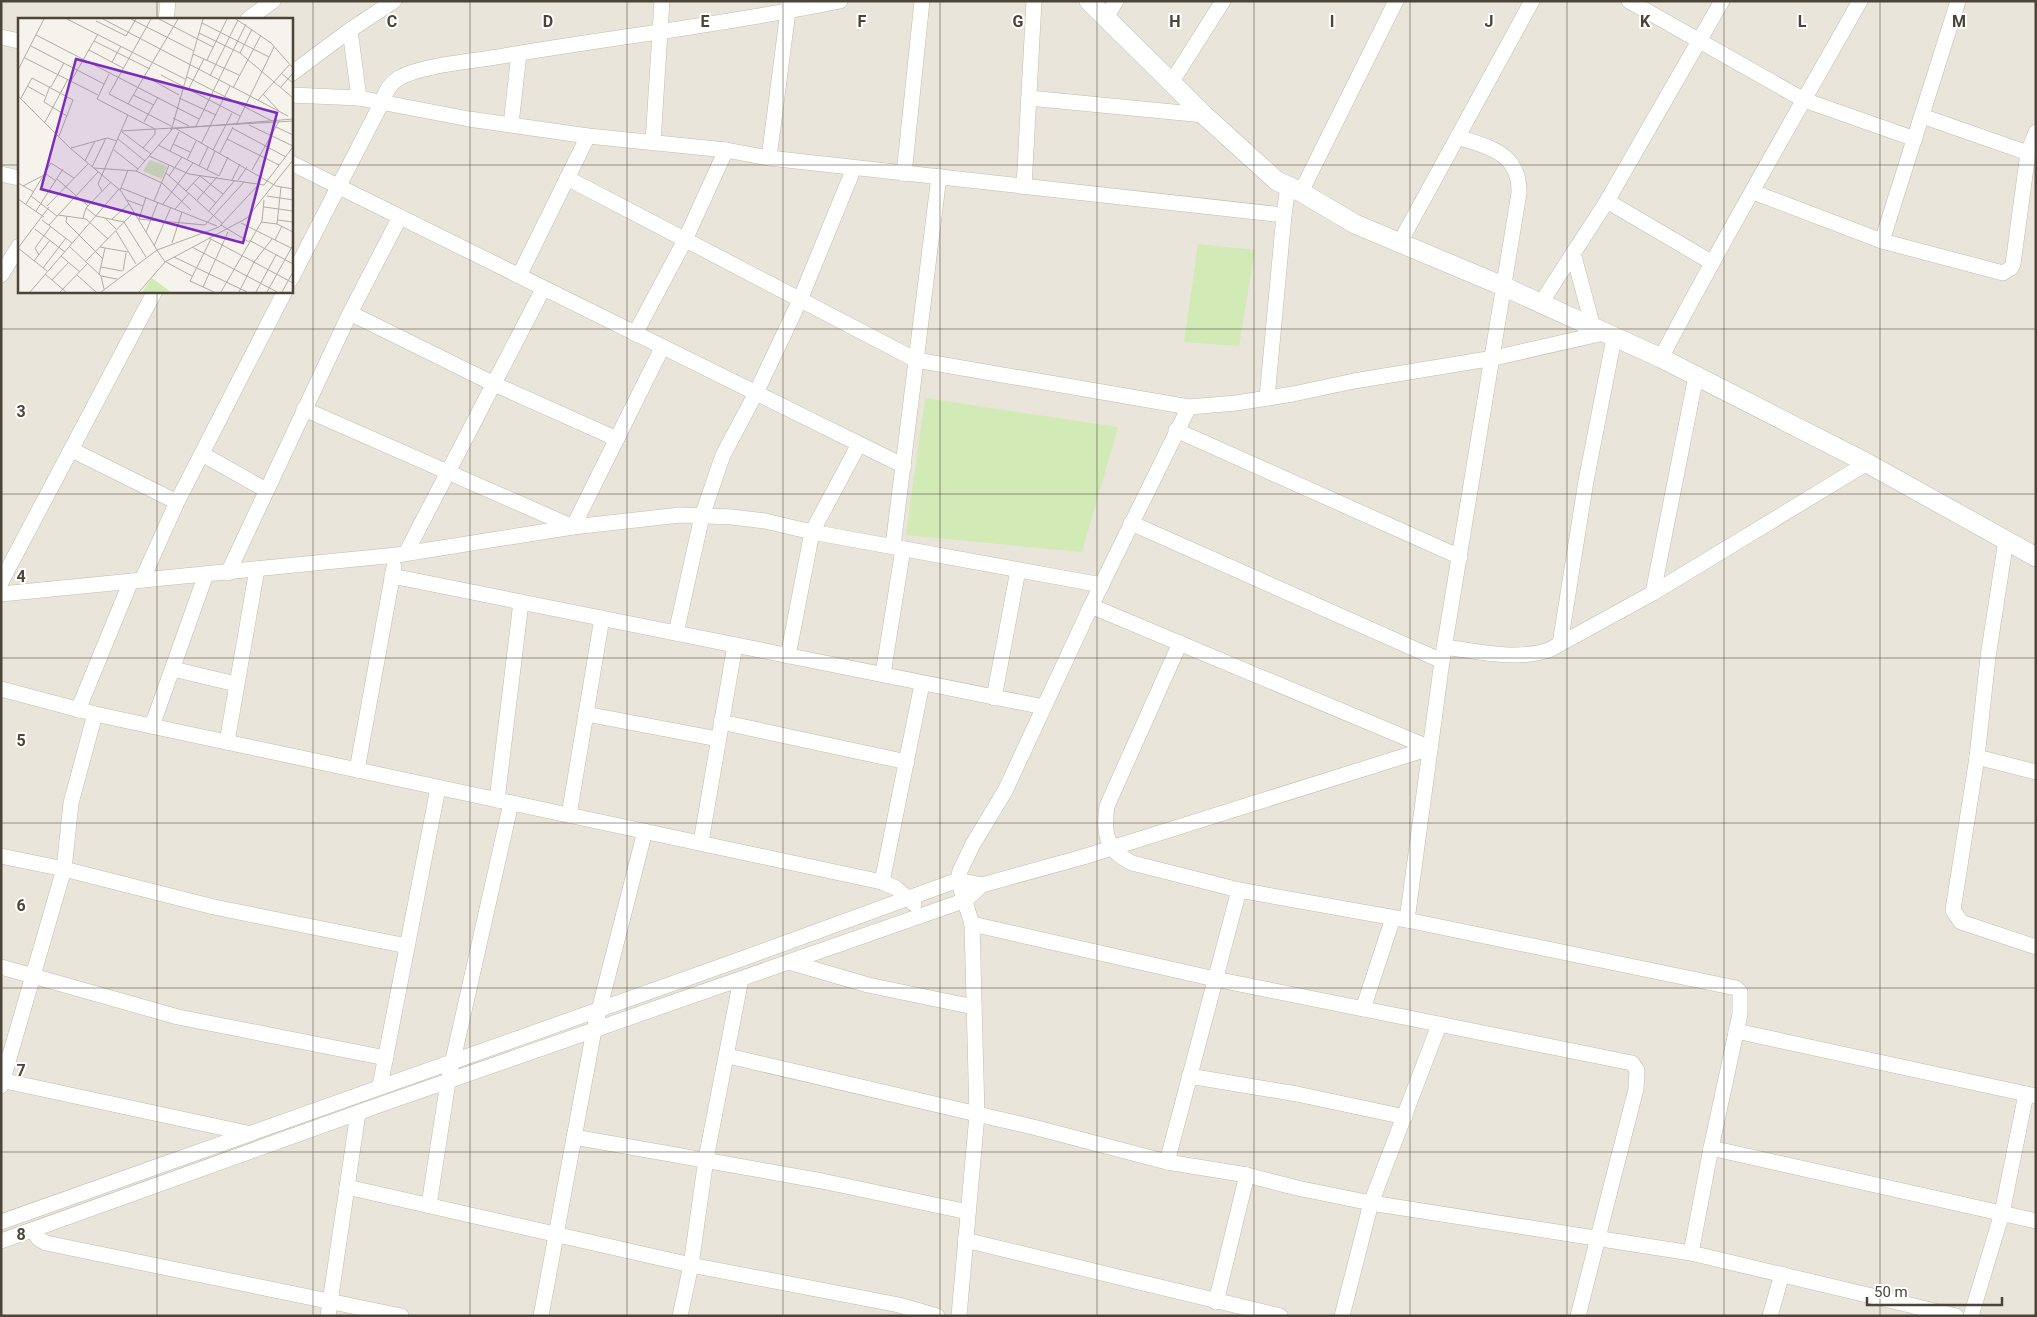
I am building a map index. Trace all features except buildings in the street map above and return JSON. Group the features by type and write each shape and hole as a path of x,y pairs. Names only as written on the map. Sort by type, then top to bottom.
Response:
{"street":[{"path":"166,18 168,1"},
{"path":"249,18 273,1"},
{"path":"292,73 350,30 394,1"},
{"path":"653,142 662,1"},
{"path":"292,277 390,86 399,78 416,72 661,31 788,6 840,1"},
{"path":"904,174 922,1"},
{"path":"1024,187 1034,1"},
{"path":"1089,1 1204,115 1248,157 1277,181 1295,189 1355,224 1505,287 1661,358 1867,463 2036,557"},
{"path":"1106,18 1116,1"},
{"path":"1172,83 1223,1"},
{"path":"1266,398 1284,215 1295,189 1396,1"},
{"path":"1399,244 1532,1"},
{"path":"1629,1 1804,100 1915,139"},
{"path":"1541,303 1607,201 1722,1"},
{"path":"1661,358 1711,262 1753,192 1860,1"},
{"path":"1882,241 1958,1"},
{"path":"769,158 788,6"},
{"path":"350,30 360,98"},
{"path":"1,37 18,41"},
{"path":"511,124 518,54"},
{"path":"292,95 360,98 469,119 588,136 726,150 769,158 1284,215"},
{"path":"1029,98 1204,115"},
{"path":"1922,116 2032,150"},
{"path":"1753,192 1882,241 1999,273 2008,271 2012,264 2036,132"},
{"path":"519,276 588,136"},
{"path":"1363,1009 1400,919 1494,358 1519,193 1518,172 1511,163 1491,148 1457,137"},
{"path":"635,334 685,240 726,150"},
{"path":"292,163 904,466"},
{"path":"676,633 702,516 724,455 756,394 800,300 854,168"},
{"path":"1,174 18,178"},
{"path":"883,674 898,548 904,466 939,176"},
{"path":"567,178 916,360 1189,407 1236,404 1494,358 1604,333"},
{"path":"1607,201 1711,262"},
{"path":"228,573 350,313 400,217"},
{"path":"1,275 18,248"},
{"path":"1560,644 1586,481 1604,333 1573,253"},
{"path":"357,770 392,576 401,554 447,473 543,289"},
{"path":"2,593 72,450 154,292"},
{"path":"78,710 137,580 284,292"},
{"path":"350,313 494,384 617,439"},
{"path":"574,527 662,348"},
{"path":"1653,593 1696,376"},
{"path":"959,1316 977,1115 972,924 966,900 958,880 966,857 1005,791 1091,606 1176,430 1189,407"},
{"path":"304,409 574,527"},
{"path":"1176,430 1460,556"},
{"path":"788,656 812,532 859,444"},
{"path":"72,450 177,502"},
{"path":"202,454 266,490"},
{"path":"1131,523 1443,654 1535,655 1560,644 1653,593 1867,463"},
{"path":"2,593 228,573 401,554 574,527 671,516 702,516 764,521 812,532 1102,585"},
{"path":"2006,540 1988,657 1977,757 1953,910 1961,922 2036,946"},
{"path":"227,742 257,569"},
{"path":"994,698 1018,570"},
{"path":"152,726 206,574"},
{"path":"392,576 1044,707"},
{"path":"429,1205 448,1082 504,801 521,602"},
{"path":"1091,606 1430,748"},
{"path":"569,815 602,618"},
{"path":"1180,643 1107,806 1104,826 1112,848 1120,858 1132,863 1239,890 1400,919 1736,988 1740,992 1742,1002 1691,1253"},
{"path":"701,842 735,645"},
{"path":"173,669 236,684"},
{"path":"882,882 922,684"},
{"path":"1,689 95,714 882,882 896,888 926,914"},
{"path":"95,714 72,803 64,869 2,1082 281,1140"},
{"path":"586,714 718,739"},
{"path":"721,722 907,762"},
{"path":"1,1241 281,1140 966,900 982,885 1112,848 1430,748"},
{"path":"1977,757 2036,772"},
{"path":"380,1086 438,788"},
{"path":"541,1316 594,1030 601,1009 645,831"},
{"path":"1,856 64,869 214,907 408,946"},
{"path":"1,1222 958,880 982,885"},
{"path":"1167,1162 1239,890"},
{"path":"972,924 1215,978 1632,1063 1636,1070 1637,1084 1578,1316"},
{"path":"789,962 868,984 974,1007"},
{"path":"1,967 34,974 178,1017 386,1058"},
{"path":"680,1316 692,1265 706,1159 728,1056 741,979"},
{"path":"1342,1316 1371,1203 1439,1024"},
{"path":"1736,1031 2031,1095 2002,1213 1971,1316"},
{"path":"728,1056 1167,1162 1247,1175 1371,1203 1596,1240 1691,1253 1956,1316"},
{"path":"1190,1076 1297,1094 1405,1117"},
{"path":"329,1308 358,1113"},
{"path":"574,1137 706,1159 968,1212"},
{"path":"1711,1148 2036,1221"},
{"path":"1216,1302 1247,1175"},
{"path":"347,1187 898,1311 937,1316"},
{"path":"33,1230 39,1239 46,1243 329,1308 401,1316"},
{"path":"966,1240 1280,1316"},
{"path":"1770,1316 1782,1274"}],"shaded area":[{"path":"1,1 2036,1 2036,1316 1,1316"}],"green space":[{"path":"1198,244 1255,250 1239,346 1184,342"},
{"path":"925,398 1118,427 1082,552 906,535"}]}
